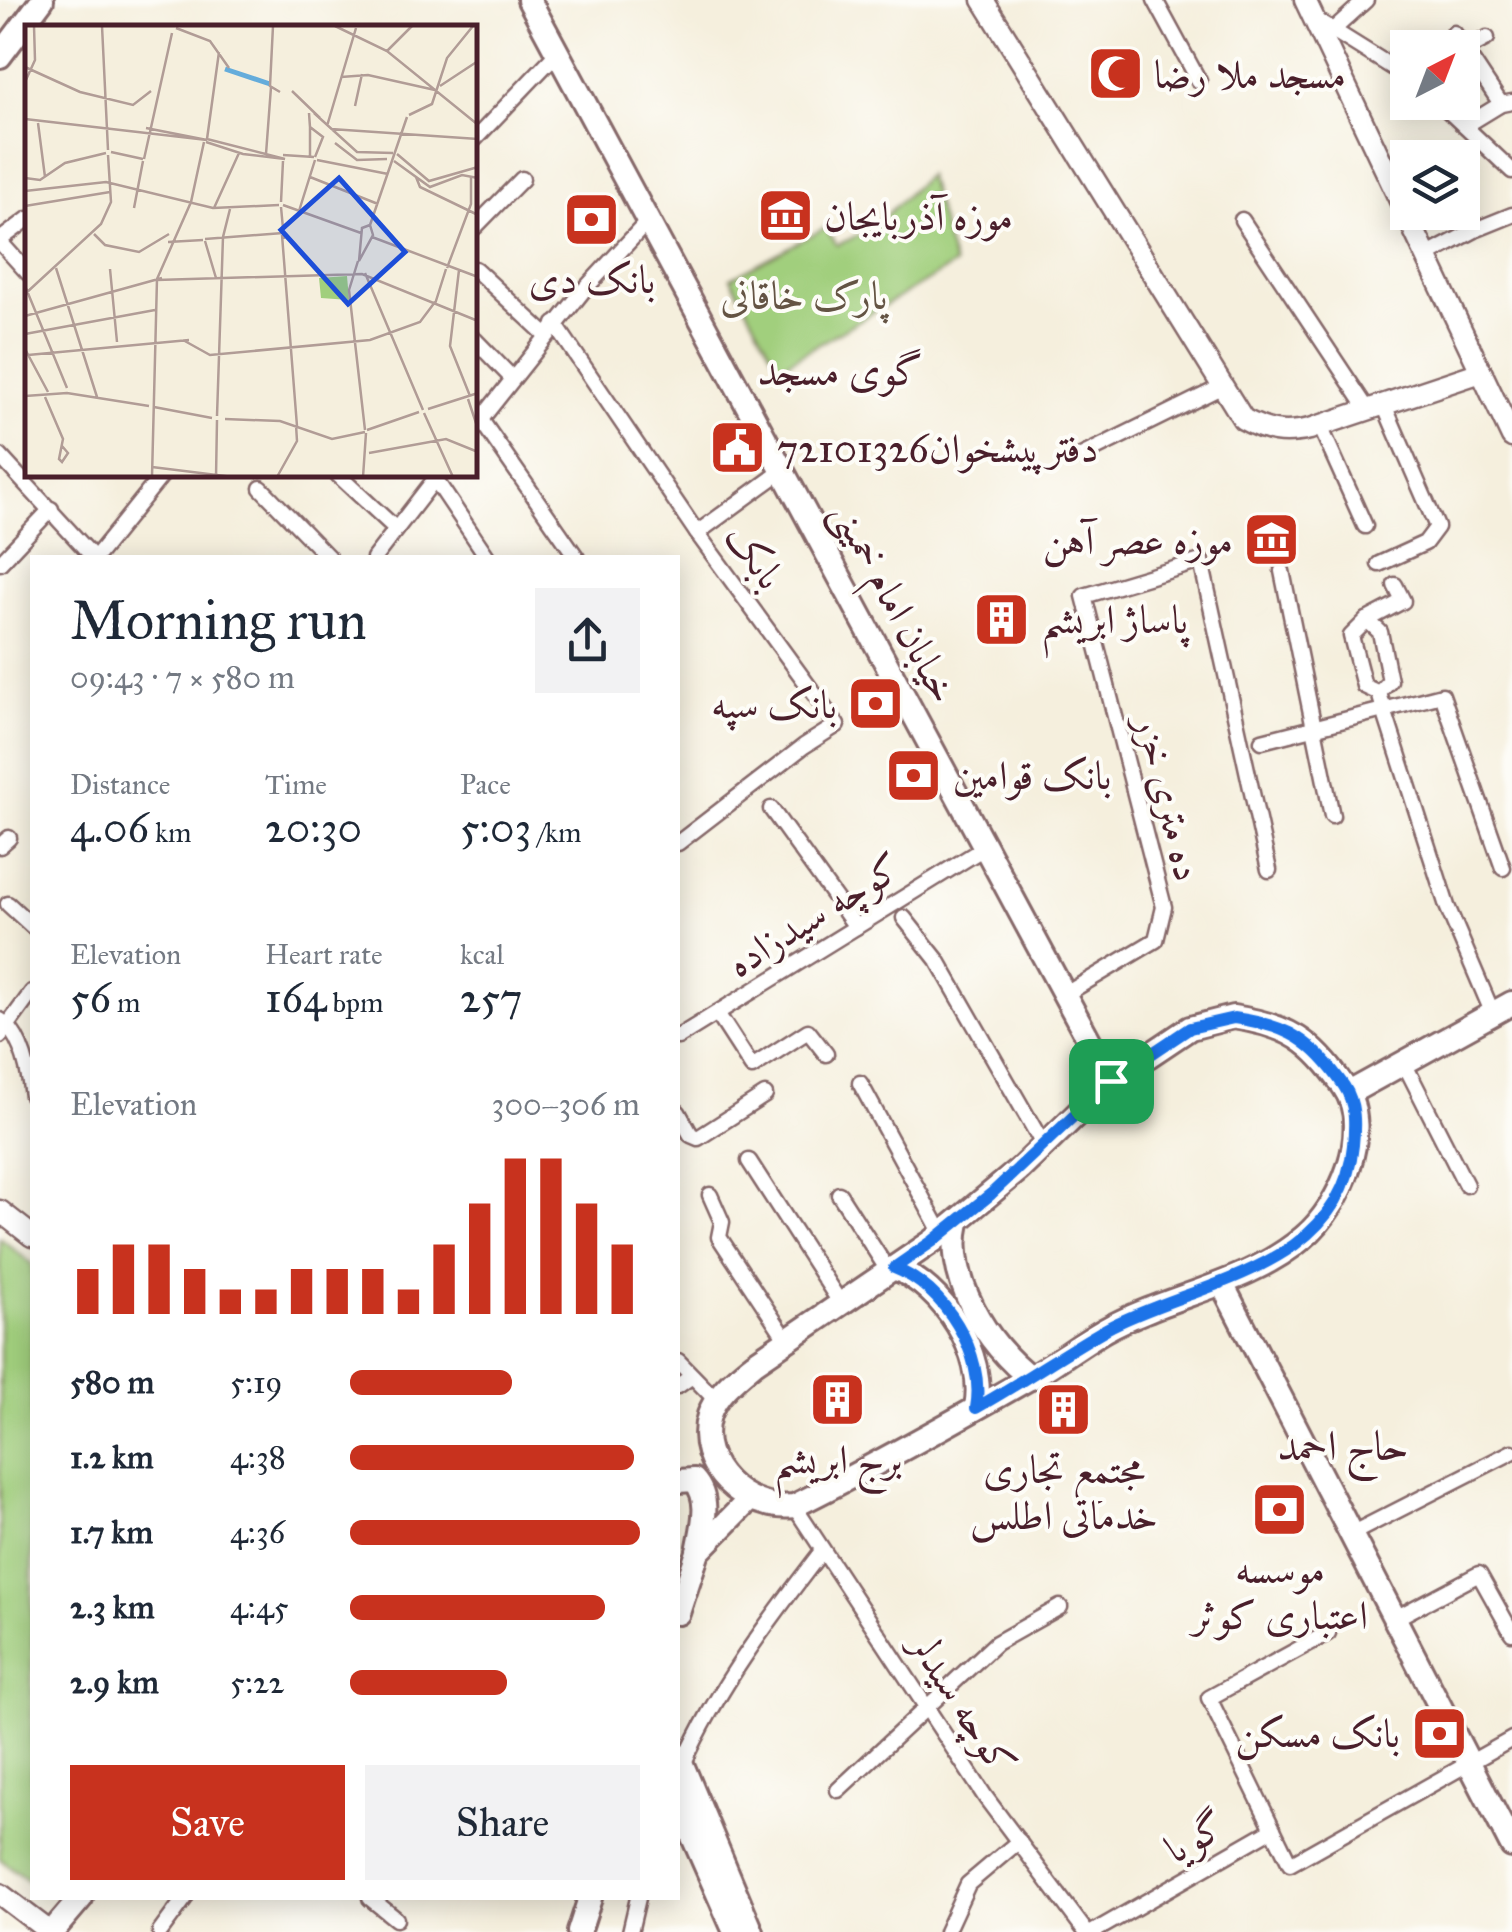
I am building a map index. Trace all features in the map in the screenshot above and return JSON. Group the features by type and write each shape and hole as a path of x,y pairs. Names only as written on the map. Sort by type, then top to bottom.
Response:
{"main road":[{"path":"0,56 42,0"},
{"name":"خیابان امام خمینی","path":"529,0 1111,1081"},
{"path":"1348,1093 1506,1008"},
{"path":"1234,1018 1281,1027 1304,1040 1348,1093 1354,1114 1352,1155 1346,1176 1326,1213 1289,1248 1222,1284 1169,1301 1106,1330 1031,1378 794,1506 772,1507 749,1500 720,1474 709,1452 707,1426 716,1400 754,1363 950,1228 1111,1081 1190,1028 1234,1018"},
{"path":"950,1228 954,1255 968,1293 1006,1356 1031,1378"},
{"path":"892,1270 924,1284 956,1325 978,1379 976,1408"},
{"path":"1222,1284 1512,1846"},
{"path":"680,1471 709,1452"},
{"path":"680,1480 694,1480 704,1490 705,1506 698,1552 680,1607"},
{"path":"698,1552 749,1500"},
{"path":"680,1760 752,1932"},
{"path":"680,1808 735,1932"},
{"path":"51,1932 78,1900"},
{"path":"578,1932 589,1900"}],"street":[{"path":"983,0 1243,419 1263,430 1285,434 1481,372"},
{"path":"1155,0 1198,81"},
{"path":"1318,16 1366,0"},
{"path":"1318,16 1390,65"},
{"path":"1318,16 1512,437"},
{"path":"1480,42 1487,38"},
{"path":"478,134 557,53"},
{"path":"1465,126 1506,103 1480,69"},
{"path":"1458,120 1512,171"},
{"path":"478,224 522,179"},
{"path":"1426,256 1512,215"},
{"path":"1242,220 1376,407 1438,527 1425,543 1379,564"},
{"path":"25,222 0,241 25,270"},
{"path":"575,555 478,424 551,330 648,222"},
{"name":"بابک","path":"478,271 551,330 836,726 680,840"},
{"path":"478,343 512,378"},
{"path":"1081,456 1220,387"},
{"path":"1320,426 1365,526"},
{"path":"0,456 91,555"},
{"path":"698,533 782,471"},
{"path":"96,555 160,478"},
{"path":"341,478 396,529"},
{"path":"383,554 396,529 436,478"},
{"path":"438,478 486,555"},
{"path":"262,488 327,555"},
{"path":"0,563 51,509"},
{"name":"ده متری خزر","path":"1064,996 1156,940 1164,906 1084,596 1201,562 1269,870"},
{"path":"1282,571 1332,816"},
{"path":"1380,693 1364,686 1352,636 1368,620 1403,602 1394,585"},
{"path":"1368,620 1380,632 1390,681 1380,693"},
{"path":"1380,693 1448,906 1506,1008"},
{"path":"1262,741 1442,695 1503,868"},
{"path":"771,809 856,927"},
{"name":"کوچه سیدزاده","path":"680,1036 984,848"},
{"path":"8,904 30,924"},
{"path":"904,918 938,961 1044,1146"},
{"path":"30,994 3,1027 24,1057 30,1086"},
{"path":"717,1013 752,1067 808,1031 826,1054"},
{"path":"1404,1063 1466,1185"},
{"path":"860,1082 950,1228"},
{"path":"680,1116 691,1135 698,1138 765,1095"},
{"path":"749,1161 841,1304"},
{"path":"839,1194 892,1270"},
{"path":"710,1195 722,1222 720,1237 787,1340"},
{"path":"0,1211 30,1234"},
{"path":"680,1362 716,1400"},
{"path":"680,1385 692,1376"},
{"path":"1351,1534 1512,1452"},
{"name":"کوچه سیدلر","path":"794,1506 986,1798 1089,1932"},
{"path":"680,1760 737,1670 822,1551"},
{"path":"1394,1618 1479,1574 1512,1633"},
{"path":"838,1790 996,1643 1060,1608"},
{"path":"1273,1830 1208,1698 1328,1633"},
{"path":"1469,1763 1512,1739"},
{"name":"گویا","path":"1089,1932 1273,1830 1290,1864 1469,1763"},
{"path":"946,1932 968,1884 1018,1841"},
{"path":"0,1894 51,1932"},
{"path":"160,1932 183,1900"},
{"path":"372,1900 396,1919"},
{"path":"630,1932 638,1900"}],"green space":[{"name":"پارک خاقانی","path":"927,175 954,265 779,367 731,278 825,228 837,245 871,230"},
{"path":"0,1238 30,1262 30,1882 0,1859"}],"place":[{"name":"مسجد ملا رضا","path":"1115,74"},
{"name":"موزه آذربایجان","path":"785,216"},
{"name":"بانک دی","path":"592,220"},
{"name":"دفترپیشخوان72101326","path":"738,448"},
{"name":"موزه عصر آهن","path":"1272,540"},
{"name":"پاساژ ابریشم","path":"1002,619"},
{"name":"بانک سپه","path":"876,704"},
{"name":"بانک قوامین","path":"914,775"},
{"name":"برج ابریشم","path":"838,1400"},
{"name":"مجتمع تجاری خدماتی اطلس","path":"1064,1410"},
{"name":"موسسه اعتباری کوثر","path":"1280,1510"},
{"name":"بانک مسکن","path":"1439,1733"}],"district":[{"name":"گوی مسجد","path":"840,371"},
{"name":"حاج احمد","path":"1343,1446"}],"route":[{"path":"1234,1018 1281,1027 1321,1056 1348,1093 1354,1134 1346,1176 1326,1213 1307,1235 1268,1262 1106,1330 976,1408 978,1379 956,1325 924,1284 894,1268 991,1194 1111,1081 1190,1028 1234,1018"}]}
